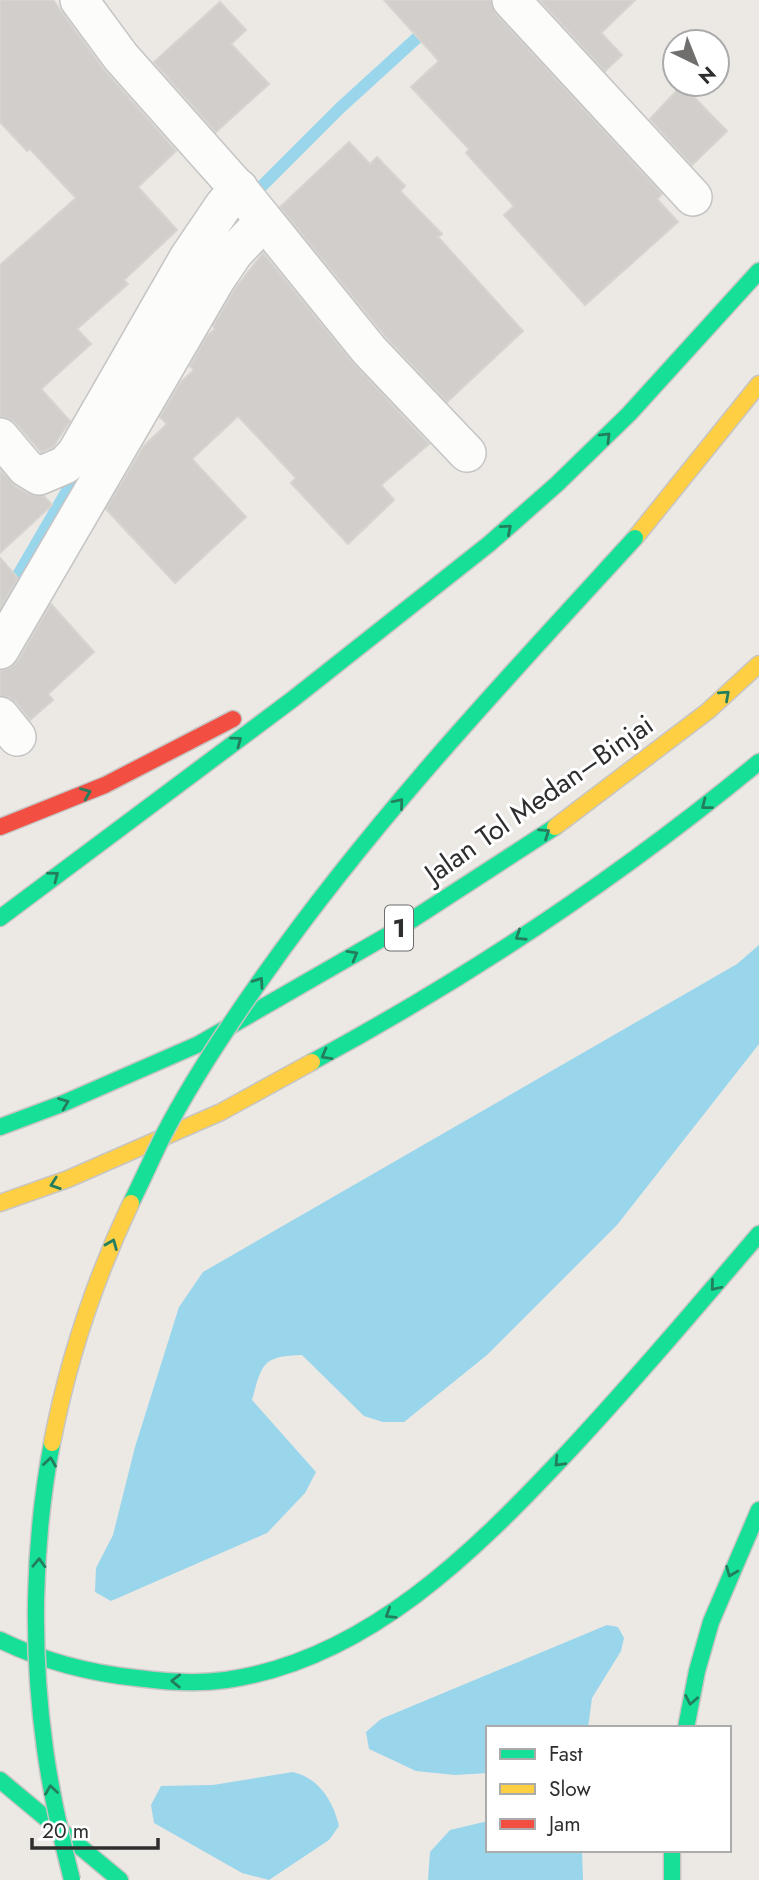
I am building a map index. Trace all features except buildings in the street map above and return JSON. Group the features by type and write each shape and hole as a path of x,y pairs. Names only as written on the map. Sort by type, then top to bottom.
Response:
{"highway":[{"path":"0,918 293,699 456,571 557,484 629,414 759,271"},
{"path":"635,538 759,384"},
{"path":"72,1880 52,1800 40,1709 36,1619 40,1530 51,1450 68,1370 98,1281 129,1202 183,1101 233,1019 316,905 433,763 635,538 759,407"},
{"path":"0,827 105,785 258,705 331,661 456,571"},
{"name":"Jalan Tol Medan–Binjai","path":"0,1127 64,1103 199,1044 390,934 552,829 708,711 759,664"},
{"path":"0,1203 68,1180 222,1112 386,1021 556,913 702,808 759,762"},
{"path":"0,1640 63,1664 116,1677 179,1683 236,1678 297,1661 348,1639 398,1610 499,1523 605,1412 759,1234"},
{"path":"686,1726 697,1671 711,1622 759,1510"},
{"path":"0,1780 120,1880"},
{"path":"672,1852 672,1880"}],"street":[{"path":"79,0 121,57 252,205 369,350 467,453"},
{"path":"511,0 693,197"},
{"path":"0,437 26,468 38,476 65,465 76,453 188,258 224,205 252,205"},
{"path":"0,650 234,253 252,205"}],"water":[{"path":"759,945 759,1044 617,1225 487,1355 404,1422 383,1422 364,1416 302,1355 271,1360 258,1378 252,1400 316,1472 305,1493 267,1533 111,1601 95,1592 96,1568 113,1535 135,1447 179,1307 203,1272 737,964"},
{"path":"607,1625 618,1627 624,1638 621,1651 592,1698 588,1726 486,1726 486,1773 455,1775 416,1771 369,1749 366,1732 381,1719"},
{"path":"293,1772 310,1779 324,1792 339,1826 329,1840 269,1880 242,1873 154,1823 151,1805 161,1786 213,1785"},
{"path":"486,1821 486,1852 582,1852 583,1880 428,1880 430,1852 450,1830"}],"waterway":[{"path":"251,197 340,108 430,26"},
{"path":"0,606 79,470"}],"traffic: fast":[{"path":"0,918 293,699 489,544 557,484 629,414 759,271"},
{"path":"131,1203 163,1136 198,1074 307,916 443,750 635,538"},
{"path":"312,1062 429,995 543,923 653,845 759,762"},
{"path":"0,1127 64,1103 199,1044 390,934 555,827"},
{"path":"0,1640 50,1660 84,1669 119,1676 182,1682 226,1680 277,1669 326,1650 372,1625 415,1596 495,1527 616,1399 759,1234"},
{"path":"52,1443 41,1519 36,1634 47,1765 72,1880"},
{"path":"686,1726 697,1671 711,1622 759,1510"},
{"path":"0,1780 120,1880"},
{"path":"672,1852 672,1880"}],"traffic: slow":[{"path":"635,538 759,384"},
{"path":"555,827 708,711 759,664"},
{"path":"0,1203 68,1179 221,1112 312,1062"},
{"path":"52,1443 84,1320 131,1203"}],"traffic: jam":[{"path":"0,827 105,785 233,719"}]}
